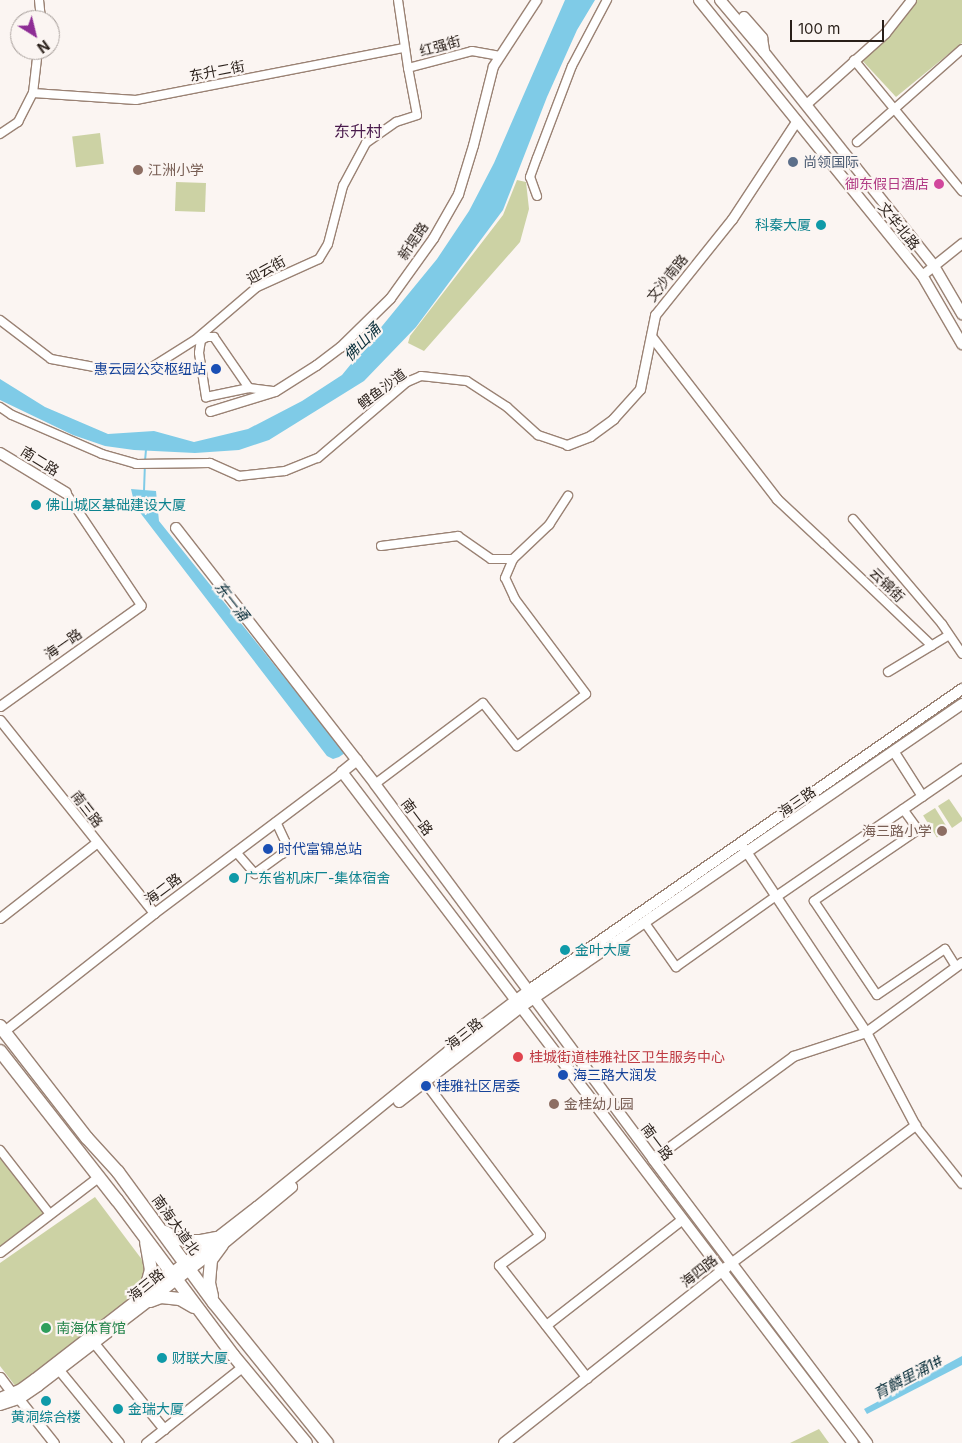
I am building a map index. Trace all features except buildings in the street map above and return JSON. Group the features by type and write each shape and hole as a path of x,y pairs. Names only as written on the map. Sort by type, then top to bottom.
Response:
{"highway":[{"name":"南海大道北","path":"2,1028 87,1138 118,1172 214,1303 327,1443"},
{"path":"0,1051 201,1313 306,1443"},
{"path":"161,1229 174,1238 181,1240 220,1242 211,1260 209,1272 214,1303"},
{"path":"146,1240 151,1270 144,1297 180,1298 190,1303 201,1313"}],"main road":[{"path":"692,0 739,55 750,62"},
{"path":"699,0 750,62"},
{"name":"文华北路","path":"720,0 806,104 934,266 962,314"},
{"path":"729,0 762,38 764,52"},
{"name":"文华北路","path":"750,62 922,275 962,344"},
{"name":"南二路","path":"0,453 66,493"},
{"name":"南一路","path":"176,528 357,760 653,1159 867,1443"},
{"name":"海三路","path":"531,995 740,843 962,689"},
{"name":"海三路","path":"220,1242 519,1003 645,923 962,704"},
{"path":"342,772 357,760"},
{"name":"南一路","path":"342,772 519,1003 599,1112 853,1443"},
{"name":"海三路","path":"0,1398 16,1397 36,1379 173,1275 220,1242 425,1082 519,1003"},
{"name":"海四路","path":"504,1443 732,1262"},
{"name":"海三路","path":"0,1406 59,1370 94,1343 144,1297"}],"street":[{"name":"红强街","path":"398,0 408,68 472,51 499,56"},
{"name":"新堤路","path":"210,412 275,391 340,347 390,298 433,238 458,194 474,145 494,66 536,0"},
{"path":"537,196 530,178 537,158 572,66 607,0"},
{"path":"806,104 885,33 911,0"},
{"name":"东升二街","path":"33,93 136,100 404,48"},
{"path":"857,142 962,49"},
{"path":"0,134 18,122 33,93 37,60"},
{"path":"854,60 962,191"},
{"name":"迎云街","path":"0,320 50,359 94,367 149,369 195,340 257,287 319,259 328,244 343,186 366,143 396,122 417,115 408,68"},
{"name":"文沙南路","path":"567,445 590,436 613,419 640,389 655,315 732,219 797,120"},
{"path":"922,275 962,243"},
{"path":"651,336 777,499 824,543"},
{"path":"249,388 214,337 207,337 201,340 199,353 206,397 249,388 275,391"},
{"name":"鲤鱼沙道","path":"0,407 12,415 102,454 145,463 210,464 239,476 285,471 318,458 407,382 421,376 467,381 507,407 538,435 567,445"},
{"path":"66,493 141,605"},
{"path":"375,784 483,703 517,746 586,694 515,599 505,578 513,558 550,525 568,496"},
{"path":"854,519 949,635 962,654"},
{"path":"381,546 458,536 491,559 513,558"},
{"name":"云锦街","path":"824,543 932,646"},
{"name":"海一路","path":"0,706 141,605"},
{"path":"888,672 949,635"},
{"name":"南三路","path":"0,720 96,843 154,913"},
{"path":"894,752 922,796"},
{"path":"645,923 676,967 962,768"},
{"name":"海二路","path":"2,1028 342,772"},
{"path":"653,1159 792,1056 866,1032 958,964 945,949 877,995 814,901 918,830 903,809"},
{"path":"236,852 255,874 282,854 285,841 276,822"},
{"path":"0,918 96,843"},
{"path":"740,843 866,1032 915,1125 962,1184"},
{"path":"425,1082 540,1235 499,1265 587,1378"},
{"name":"海四路","path":"732,1262 915,1125"},
{"path":"0,1150 49,1213"},
{"path":"0,1252 98,1177"},
{"path":"546,1325 682,1219"},
{"path":"94,1343 164,1429"},
{"path":"146,1443 243,1366"},
{"path":"59,1370 119,1443"},
{"path":"0,1377 54,1443"}],"green space":[{"path":"911,0 962,0 962,43 896,97 859,57"},
{"path":"100,133 104,164 76,167 72,136"},
{"path":"517,180 526,182 529,209 520,242 424,351 408,343 410,336 503,215"},
{"path":"176,182 206,183 205,212 175,211"},
{"path":"949,799 962,818 962,821 952,828 938,806"},
{"path":"935,808 949,830 937,837 923,815"},
{"path":"0,1150 49,1213 0,1252"},
{"name":"南海体育馆","path":"95,1197 146,1265 142,1289 16,1387 0,1366 0,1263"},
{"path":"819,1429 829,1443 790,1443"}],"water":[{"path":"565,0 595,0 577,30 547,97 503,210 416,327 364,381 269,440 239,450 195,453 134,450 105,446 73,435 0,400 0,379 45,407 108,434 154,431 194,442 248,429 302,401 342,375 437,259 469,211 494,163"},
{"path":"131,489 156,491 159,521 345,753 333,759 327,756 135,506"},
{"path":"962,1356 962,1365 867,1414 864,1409"}],"waterway":[{"name":"东一涌","path":"145,461 146,450"},
{"name":"东一涌","path":"144,491 145,465"}],"place":[{"name":"尚领国际","path":"793,162"},
{"name":"江洲小学","path":"138,170"},
{"name":"御东假日酒店","path":"939,184"},
{"name":"科秦大厦","path":"821,225"},
{"name":"惠云园公交枢纽站","path":"216,369"},
{"name":"佛山城区基础建设大厦","path":"36,505"},
{"name":"海三路小学","path":"942,831"},
{"name":"时代富锦总站","path":"268,849"},
{"name":"广东省机床厂-集体宿舍","path":"234,878"},
{"name":"金叶大厦","path":"565,950"},
{"name":"桂城街道桂雅社区卫生服务中心","path":"518,1057"},
{"name":"海三路大润发","path":"563,1075"},
{"name":"桂雅社区居委","path":"426,1086"},
{"name":"金桂幼儿园","path":"554,1104"},
{"name":"南海体育馆","path":"46,1328"},
{"name":"财联大厦","path":"162,1358"},
{"name":"黄洞综合楼","path":"46,1401"},
{"name":"金瑞大厦","path":"118,1409"}],"district":[{"name":"东升村","path":"358,131"}],"water label":[{"name":"佛山涌","path":"362,342"},
{"name":"育麟里涌1#","path":"908,1377"}]}
